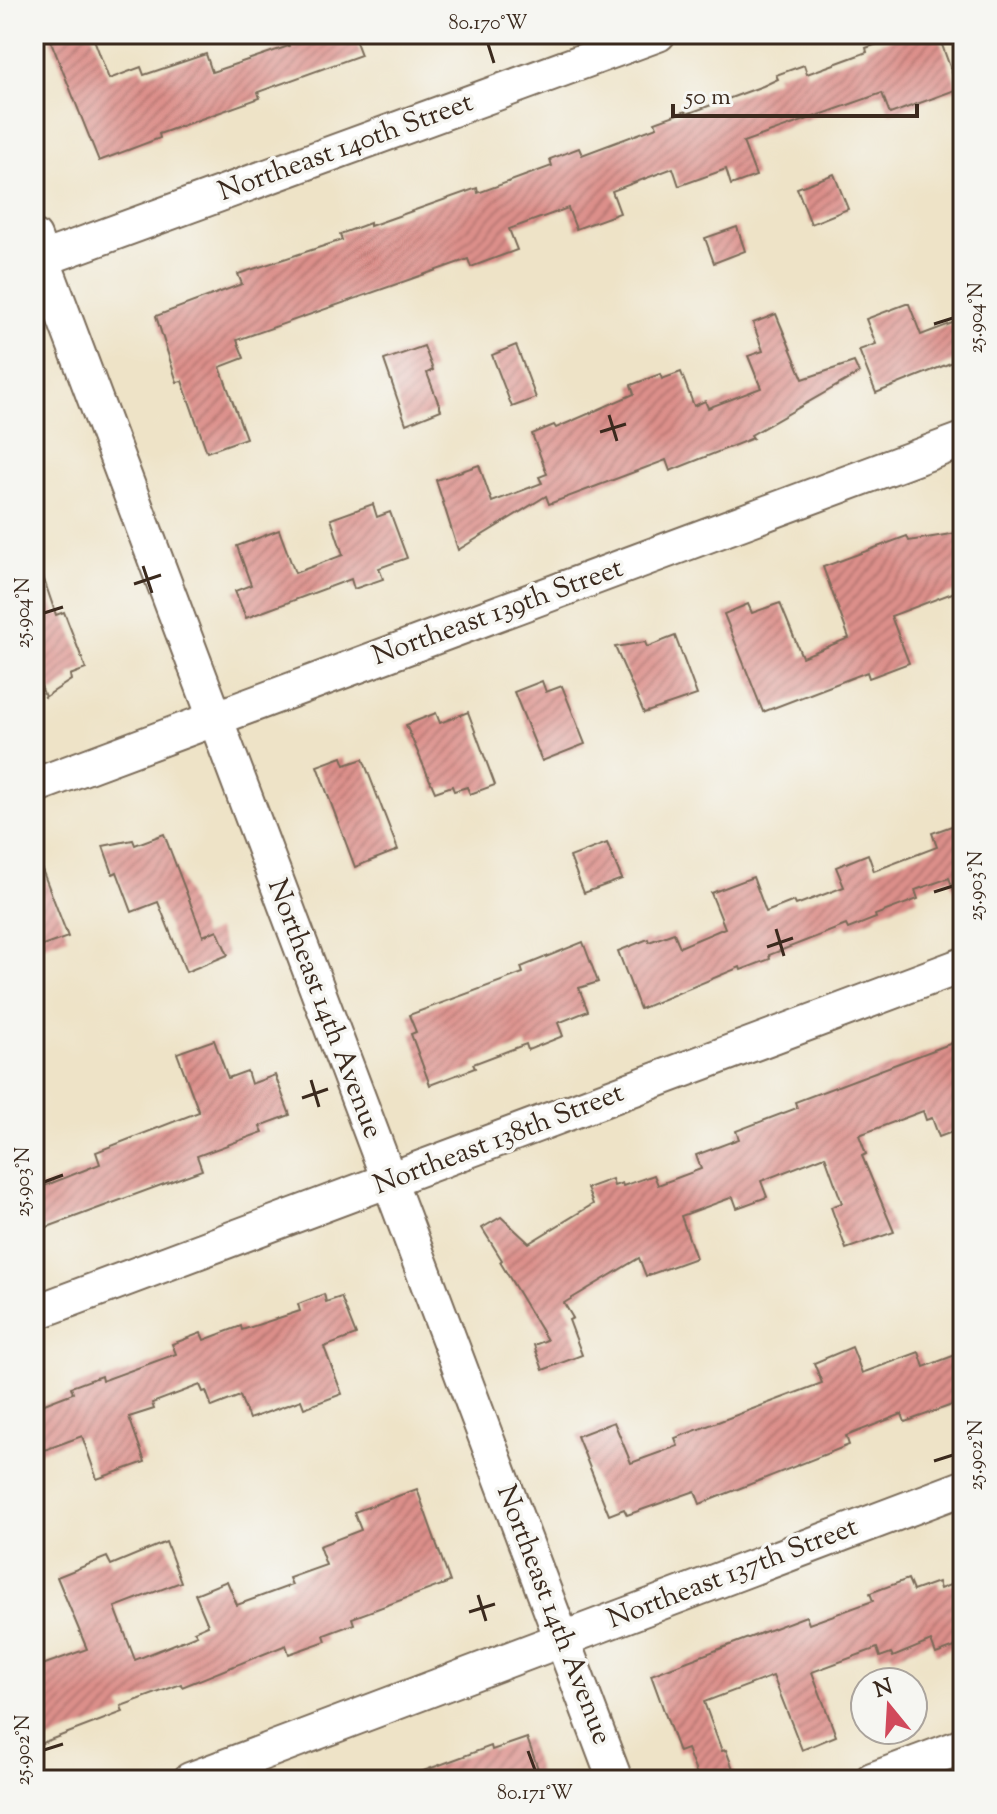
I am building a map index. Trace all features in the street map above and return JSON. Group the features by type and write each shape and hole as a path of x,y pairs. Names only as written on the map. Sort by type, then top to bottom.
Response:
{"street":[{"name":"Northeast 140th Street","path":"37,253 658,34"},
{"name":"Northeast 14th Avenue","path":"37,253 615,1780"},
{"name":"Northeast 139th Street","path":"34,786 963,440"},
{"name":"Northeast 138th Street","path":"34,1313 963,965"},
{"name":"Northeast 137th Street","path":"190,1780 963,1488"},
{"path":"872,1780 963,1746"}],"building":[{"path":"48,34 92,34 109,79 141,67 144,75 206,54 212,72 289,46 286,40 301,34 353,34 361,55 258,92 260,98 159,134 160,138 99,161"},
{"path":"904,34 938,34 958,89 890,114 882,93 743,142 756,176 731,185 726,169 679,186 673,168 612,191 620,213 576,229 568,208 509,229 517,250 471,267 468,259 237,340 244,358 220,367 246,438 207,452 182,381 177,382 156,316 242,284 238,274 342,240 340,234 477,188 478,193 552,166 550,159 579,148 582,155 657,127 655,122 686,111 687,114 763,86 778,79 776,75 804,65 807,74 867,52 866,48"},
{"path":"834,174 848,209 811,224 797,188"},
{"path":"737,227 745,251 714,263 705,238"},
{"path":"909,304 921,335 963,319 963,358 876,393 859,350 876,344 866,319"},
{"path":"776,314 803,379 854,362 859,373 751,435 753,438 670,471 666,460 549,504 546,496 458,550 436,480 479,465 492,502 542,483 539,477 547,474 532,434 554,425 556,428 634,394 631,385 660,374 662,379 681,372 694,406 705,401 708,408 761,388 748,356 763,351 753,323"},
{"path":"516,345 536,398 512,407 492,355"},
{"path":"424,346 433,370 427,373 441,410 406,424 384,360"},
{"path":"373,504 377,517 390,512 407,558 379,568 383,579 354,589 351,579 246,618 235,591 251,585 237,546 279,530 295,573 343,555 331,519"},
{"path":"963,532 963,589 891,616 909,663 869,678 867,672 763,712 724,614 748,604 752,613 780,603 802,657 849,638 823,567 907,536 909,541"},
{"path":"38,562 56,615 64,612 86,669 70,675 71,680 45,697 34,666 34,563"},
{"path":"675,636 697,695 644,713 615,647 645,642 647,647"},
{"path":"542,681 546,692 562,686 585,744 542,761 514,692"},
{"path":"468,712 495,785 470,794 467,787 454,791 452,786 435,792 406,725 436,713 440,723"},
{"path":"342,757 345,765 363,759 398,850 355,867 317,766"},
{"path":"963,822 963,907 949,878 915,890 918,899 875,915 876,918 848,929 846,925 769,955 770,959 741,970 740,967 640,1009 618,951 674,933 680,947 725,928 711,893 753,877 766,912 794,901 796,905 844,887 836,867 868,854 874,871 937,847 932,833"},
{"path":"164,834 203,936 217,930 228,955 186,972 158,902 132,912 103,846 133,840 135,845"},
{"path":"607,843 622,879 584,893 570,857"},
{"path":"34,854 68,937 34,949"},
{"path":"583,942 598,982 579,988 588,1011 558,1023 563,1036 528,1050 526,1044 473,1064 475,1068 430,1085 411,1034 416,1032 409,1015 523,973 521,967"},
{"path":"963,1039 963,1107 957,1110 963,1128 939,1137 932,1118 926,1120 923,1111 859,1135 866,1154 862,1156 894,1232 846,1249 831,1207 842,1203 825,1156 761,1181 767,1197 737,1208 733,1197 681,1216 696,1258 646,1276 639,1258 564,1303 573,1318 569,1320 582,1355 543,1370 534,1345 547,1340 482,1228 501,1217 529,1243 593,1204 587,1188 612,1179 614,1186 622,1183 623,1186 654,1175 658,1185 701,1169 696,1155 739,1139 736,1131 797,1108 795,1102"},
{"path":"214,1040 228,1078 247,1071 251,1084 275,1075 290,1115 260,1126 263,1132 197,1156 202,1170 34,1232 34,1190 100,1164 96,1152 199,1112 177,1053"},
{"path":"324,1294 326,1302 341,1297 356,1335 324,1347 342,1394 304,1408 301,1400 249,1419 240,1396 212,1407 200,1385 152,1403 154,1409 129,1417 145,1462 97,1479 82,1436 34,1454 34,1408 73,1393 71,1387 101,1376 102,1381 176,1354 172,1344 201,1333 204,1340 241,1326 242,1330 300,1311 298,1304"},
{"path":"852,1347 862,1373 919,1352 924,1367 958,1354 963,1369 963,1401 905,1422 902,1414 846,1436 849,1445 700,1504 695,1491 627,1515 624,1509 609,1515 577,1436 614,1422 631,1463 678,1446 675,1438 822,1383 814,1363"},
{"path":"417,1489 450,1582 352,1618 354,1624 324,1635 326,1641 289,1654 286,1645 182,1687 181,1684 121,1706 123,1712 34,1746 34,1668 87,1649 57,1577 107,1557 111,1565 166,1542 181,1582 115,1607 135,1660 197,1635 194,1631 208,1625 195,1594 227,1581 237,1605 292,1585 289,1578 326,1565 319,1546 361,1530 354,1512"},
{"path":"908,1579 913,1591 938,1582 940,1589 963,1580 963,1644 936,1654 931,1641 893,1657 891,1653 880,1657 877,1648 812,1672 836,1736 802,1750 773,1676 704,1702 722,1751 726,1750 737,1780 699,1780 687,1749 679,1752 651,1675 806,1616 809,1624 873,1601 870,1593"},
{"path":"527,1738 542,1780 407,1780 407,1777 491,1746 492,1750"}]}
